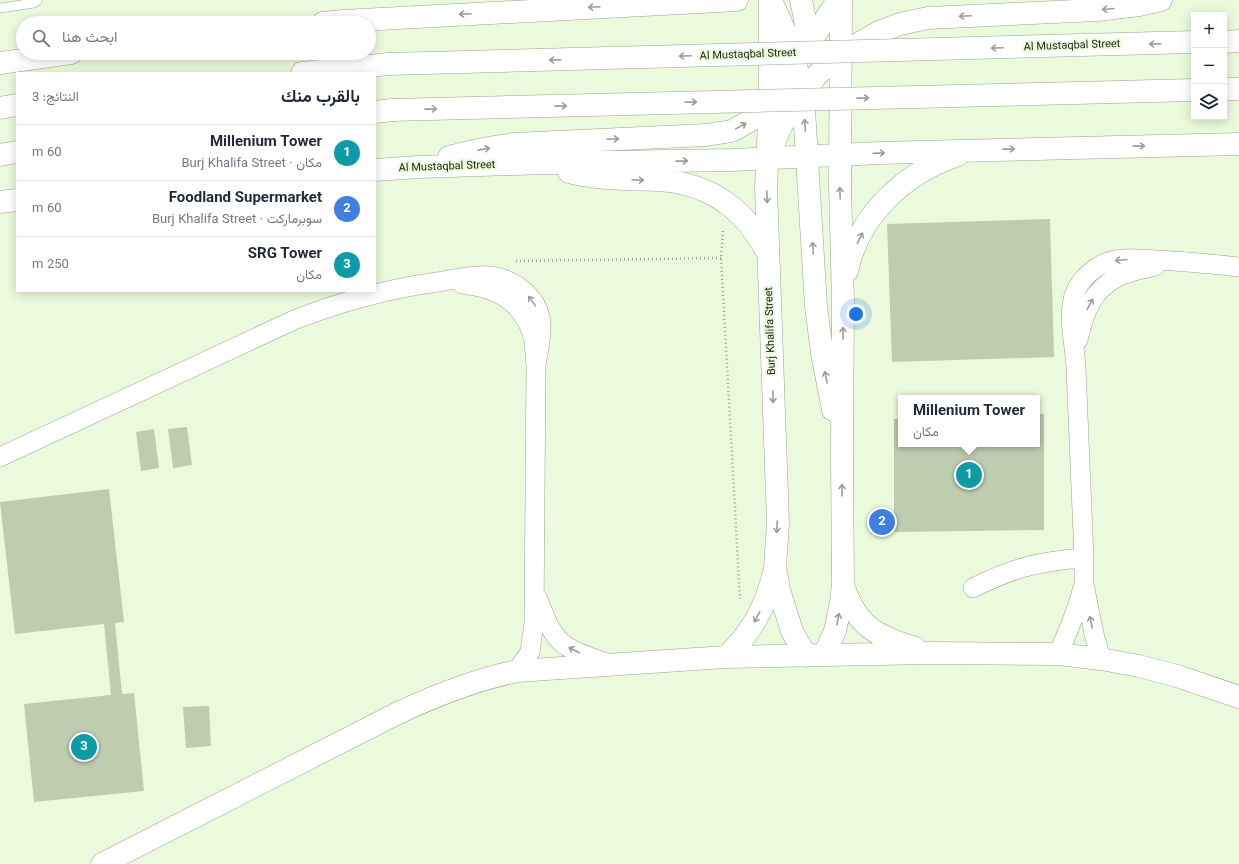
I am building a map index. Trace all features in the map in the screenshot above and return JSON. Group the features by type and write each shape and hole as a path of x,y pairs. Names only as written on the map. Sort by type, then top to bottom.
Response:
{"street":[{"path":"376,19 666,2 738,0"},
{"path":"770,0 789,40 803,93 816,306 822,353 842,456"},
{"name":"Burj Khalifa Street","path":"770,0 770,100 766,188 778,523 775,567 785,614 792,631 815,656"},
{"path":"801,0 822,102 830,129 840,154"},
{"path":"419,167 466,152 514,144 706,135 732,131 753,119 770,100 838,0"},
{"path":"815,656 836,631 843,584 843,302 840,154 841,0"},
{"path":"768,158 781,126 816,76 840,54 879,32 900,24 928,18 1097,10 1139,5 1160,0"},
{"name":"Al Mustaqbal Street","path":"312,72 389,64 1191,42"},
{"path":"0,63 21,60"},
{"path":"383,111 1191,90"},
{"path":"0,108 16,105"},
{"name":"Al Mustaqbal Street","path":"376,170 546,163 807,157 840,154 1239,144"},
{"path":"843,302 849,263 856,244 869,221 890,195 924,169 964,153 986,150"},
{"path":"0,155 16,152"},
{"path":"546,163 566,171 593,177 688,184 713,194 725,200 750,225 760,239 768,255"},
{"path":"0,202 16,200"},
{"path":"0,205 16,200"},
{"path":"1101,659 1094,634 1084,584 1076,355 1085,315 1090,303 1098,292 1108,282 1120,276 1174,261 1239,267"},
{"path":"0,457 294,320 345,302 383,291 445,281 480,287 495,292 509,300 520,311 529,325 534,340 536,366 534,622 530,652 517,671"},
{"path":"973,588 994,577 1023,567 1060,560 1084,558"},
{"path":"726,658 755,622 766,601 775,567"},
{"path":"843,584 855,612 875,633 889,640 930,653"},
{"path":"1058,654 1069,631 1084,584"},
{"path":"534,590 545,618 555,634 566,646 610,664"},
{"path":"102,864 409,708 448,692 502,674 517,671 610,664 726,658 930,653 1058,654 1101,659 1139,666 1177,676 1239,697"}],"lane":[{"path":"0,8 34,3 38,0"}],"path":[{"path":"725,200 721,258 740,612 755,622"},
{"path":"510,261 721,258"}],"building":[{"path":"1050,219 1054,357 892,362 887,224"},
{"path":"1040,414 1044,414 1044,530 894,532 894,419 898,419 898,447 1040,447"},
{"path":"187,427 192,465 173,468 168,429"},
{"path":"154,429 159,468 141,471 136,432"},
{"path":"109,489 124,622 115,623 122,694 134,693 144,791 34,802 24,704 111,695 104,624 15,634 0,502"},
{"path":"209,706 211,746 186,748 183,707"}],"place":[{"name":"Millenium Tower","path":"969,475"},
{"name":"Foodland Supermarket","path":"882,522"},
{"name":"SRG Tower","path":"84,747"}]}
